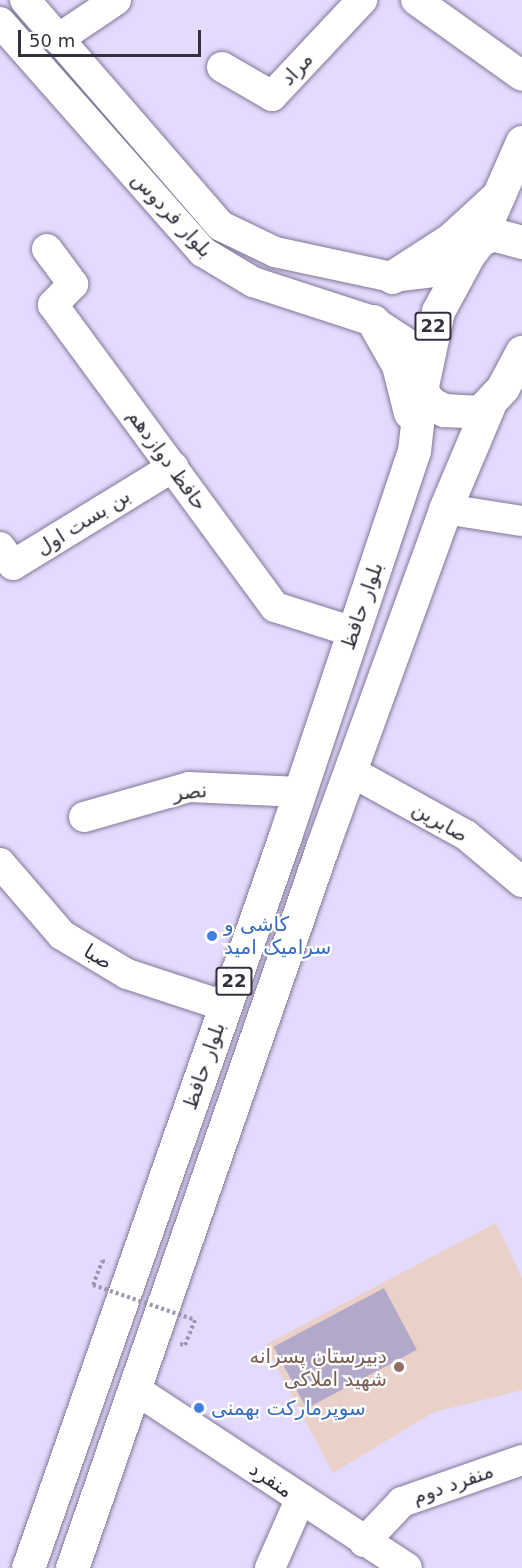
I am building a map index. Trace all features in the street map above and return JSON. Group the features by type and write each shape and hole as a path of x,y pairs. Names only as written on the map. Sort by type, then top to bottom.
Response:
{"main road":[{"name":"22","path":"421,390 425,355 438,311 459,269 480,240 522,142"},
{"path":"392,277 451,239 498,196"},
{"path":"480,240 493,234 522,242"},
{"path":"373,321 398,365 414,451"},
{"name":"22","path":"488,407 522,352"},
{"path":"421,390 430,403 456,413 480,412 488,407"},
{"name":"بلوار حافظ","path":"28,1568 354,632 414,451 421,390"},
{"name":"بلوار حافظ","path":"72,1568 136,1390 350,771 445,509 488,407"}],"street":[{"name":"بلوار فردوس","path":"25,0 221,226 275,252 392,277 459,269"},
{"path":"58,39 116,0"},
{"name":"مراد","path":"222,67 272,96 362,0"},
{"path":"416,0 522,76"},
{"name":"بلوار فردوس","path":"0,22 203,252 254,282 373,321 425,355"},
{"name":"حافظ دوازدهم","path":"47,249 73,284 53,305 275,607 354,632"},
{"name":"بن بست اول","path":"0,547 13,566 173,467"},
{"path":"445,509 522,521"},
{"name":"صابرین","path":"350,771 466,835 522,882"},
{"name":"نصر","path":"84,817 189,788 300,792"},
{"name":"صبا","path":"0,863 62,935 127,974 225,1006"},
{"name":"منفرد","path":"136,1390 300,1500 407,1568"},
{"name":"منفرد دوم","path":"364,1542 402,1502 522,1460"},
{"path":"270,1568 300,1500"}],"path":[{"path":"102,1261 93,1285 195,1320 185,1345"}],"shaded area":[{"name":"دبیرستان پسرانه شهید املاکی","path":"496,1223 522,1278 522,1390 434,1412 333,1473 265,1345"}],"building":[{"path":"384,1288 417,1350 306,1408 274,1347"}],"place":[{"name":"کاشی و سرامیک امید","path":"212,936"},
{"name":"دبیرستان پسرانه شهید املاکی","path":"399,1367"},
{"name":"سوپرمارکت بهمنی","path":"199,1408"}]}
